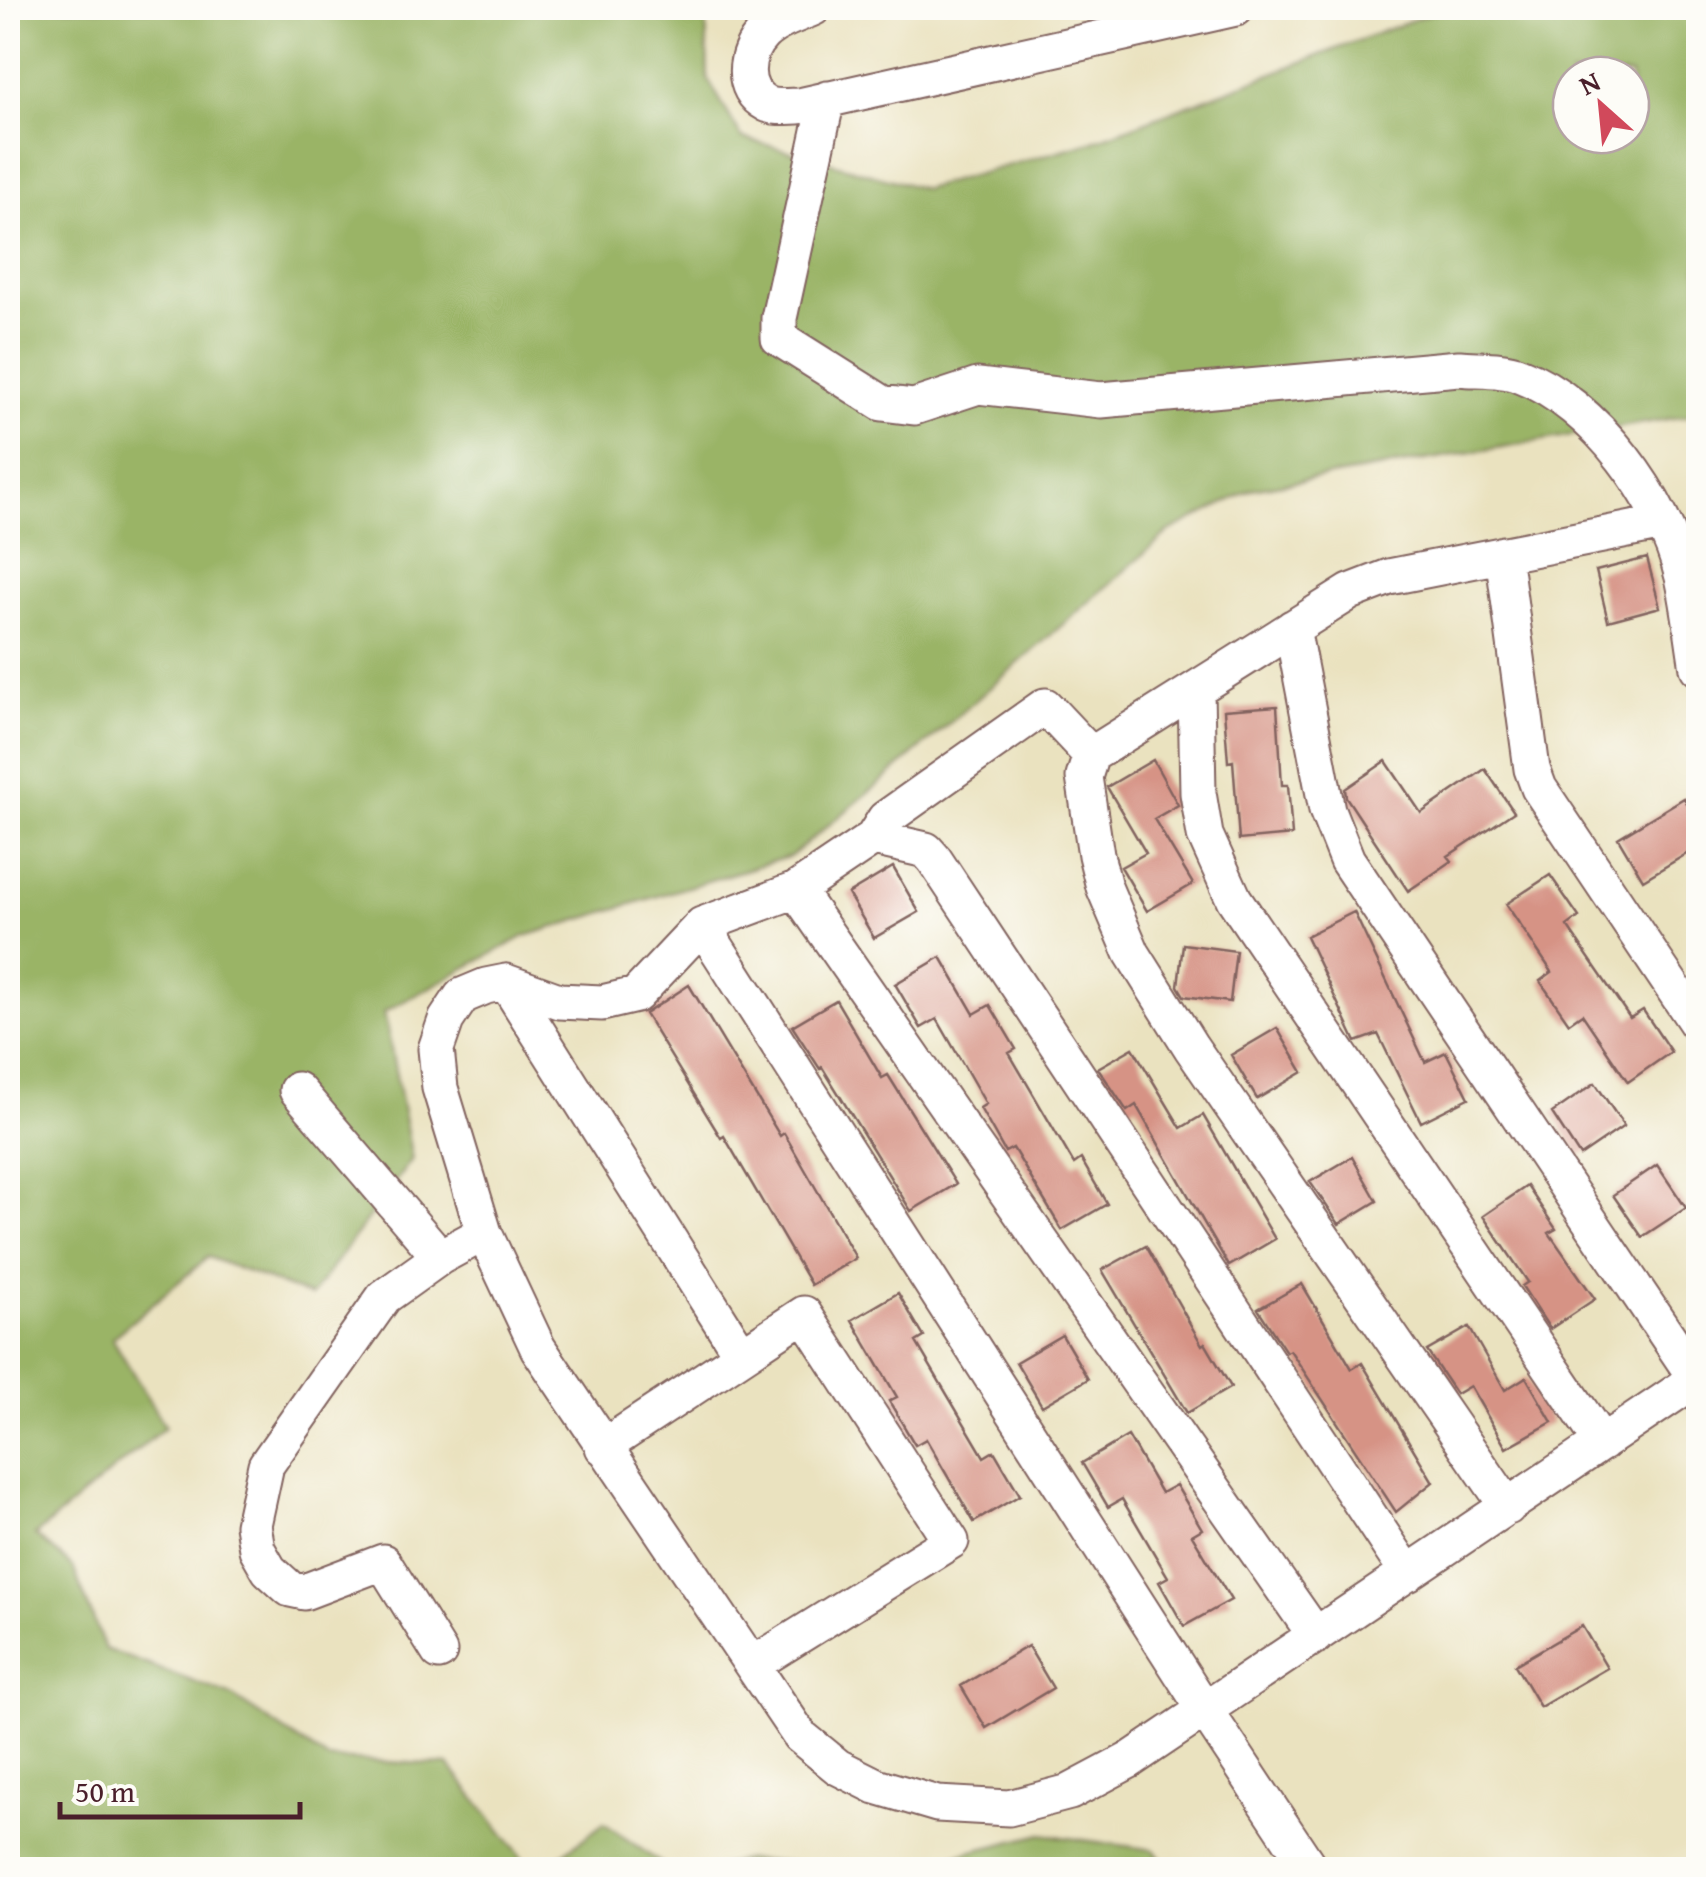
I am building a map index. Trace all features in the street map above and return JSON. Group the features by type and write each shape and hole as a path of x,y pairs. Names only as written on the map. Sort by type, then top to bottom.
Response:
{"street":[{"path":"813,8 767,29 750,54 746,79 753,92 768,105 824,108 1236,8"},
{"path":"824,108 779,318 779,338 882,403 914,407 978,386 1100,400 1458,368 1518,374 1574,408 1624,455 1662,523 1683,576 1698,668"},
{"path":"1508,1507 1191,1047 1132,953 1104,887 1084,777 1091,755 1350,592 1389,577 1662,523"},
{"path":"1504,554 1532,769 1539,788 1698,1025"},
{"path":"1091,755 1045,706 885,819 874,838 796,890 702,925 636,995 602,1003 558,1002 506,982 462,996 446,1020 436,1049 440,1088 484,1233 538,1348 603,1447 800,1736 838,1767 876,1786 937,1804 1009,1808 1070,1792 1130,1760 1698,1379 1347,860 1327,810 1292,628"},
{"path":"1196,689 1198,793 1205,835 1234,899 1602,1443"},
{"path":"874,838 926,850 934,859 1408,1574"},
{"path":"796,890 1316,1636"},
{"path":"702,925 1311,1870"},
{"path":"506,982 742,1356"},
{"path":"297,1090 440,1257"},
{"path":"439,1652 384,1562 304,1592 290,1588 268,1570 257,1548 253,1524 266,1465 384,1297 440,1257 484,1233"},
{"path":"603,1447 804,1314 951,1542 752,1666"}],"green space":[{"path":"8,8 706,8 708,79 742,138 924,189 1091,142 1444,8 1698,8 1698,414 1252,489 1169,532 791,856 525,936 384,1012 412,1159 311,1296 208,1257 112,1338 165,1427 35,1535 73,1567 105,1649 230,1695 327,1759 449,1765 531,1869 8,1870"},
{"path":"604,1823 669,1869 543,1869"},
{"path":"1042,1834 1154,1850 1168,1869 945,1869 956,1855"},
{"path":"745,1860 825,1864 844,1869 709,1869"}],"building":[{"path":"1647,558 1660,607 1608,621 1596,571"},
{"path":"1277,706 1282,785 1288,785 1292,835 1239,840 1233,761 1228,762 1224,710"},
{"path":"1153,760 1178,805 1154,819 1193,884 1147,911 1121,867 1146,853 1107,787"},
{"path":"1386,761 1421,813 1485,769 1514,812 1448,856 1452,861 1408,891 1346,797 1345,789"},
{"path":"1684,798 1698,822 1698,847 1643,880 1618,838"},
{"path":"893,867 919,912 874,938 848,894"},
{"path":"1550,875 1579,917 1567,926 1630,1018 1643,1010 1671,1052 1628,1082 1582,1014 1569,1023 1540,981 1552,972 1506,904"},
{"path":"1354,912 1425,1062 1446,1052 1469,1098 1421,1122 1378,1034 1356,1042 1306,936"},
{"path":"1183,944 1236,951 1230,1002 1184,996 1178,986"},
{"path":"941,957 974,1014 990,1005 1016,1049 1009,1053 1074,1164 1081,1159 1107,1204 1062,1230 1013,1148 1005,1152 980,1108 986,1104 937,1019 921,1028 895,984"},
{"path":"689,985 780,1136 784,1133 856,1258 811,1285 724,1136 721,1138 645,1014"},
{"path":"836,1000 882,1078 888,1075 956,1184 911,1211 822,1067 792,1026"},
{"path":"1277,1028 1303,1072 1257,1099 1231,1055"},
{"path":"1133,1048 1181,1128 1203,1115 1275,1239 1229,1266 1136,1105 1127,1111 1098,1068"},
{"path":"1595,1083 1624,1126 1580,1156 1552,1113"},
{"path":"1352,1157 1377,1201 1339,1224 1310,1182"},
{"path":"1657,1165 1686,1208 1642,1237 1613,1195"},
{"path":"1527,1186 1556,1229 1549,1233 1595,1299 1550,1329 1522,1286 1528,1282 1483,1216"},
{"path":"1146,1246 1202,1345 1205,1343 1231,1387 1187,1413 1102,1270"},
{"path":"1302,1284 1352,1369 1362,1363 1433,1482 1396,1512 1290,1350 1286,1352 1258,1309"},
{"path":"898,1293 924,1337 916,1342 984,1457 994,1451 1020,1495 974,1522 926,1439 915,1445 889,1401 897,1397 852,1320"},
{"path":"1469,1327 1505,1390 1526,1377 1552,1422 1506,1448 1470,1386 1456,1394 1427,1351"},
{"path":"1062,1335 1088,1379 1042,1406 1016,1362"},
{"path":"1128,1436 1161,1493 1176,1485 1202,1529 1192,1535 1231,1600 1184,1626 1159,1582 1168,1577 1122,1499 1108,1507 1082,1463"},
{"path":"1582,1626 1607,1668 1540,1707 1515,1665"},
{"path":"1028,1646 1053,1688 986,1728 961,1686"}]}
